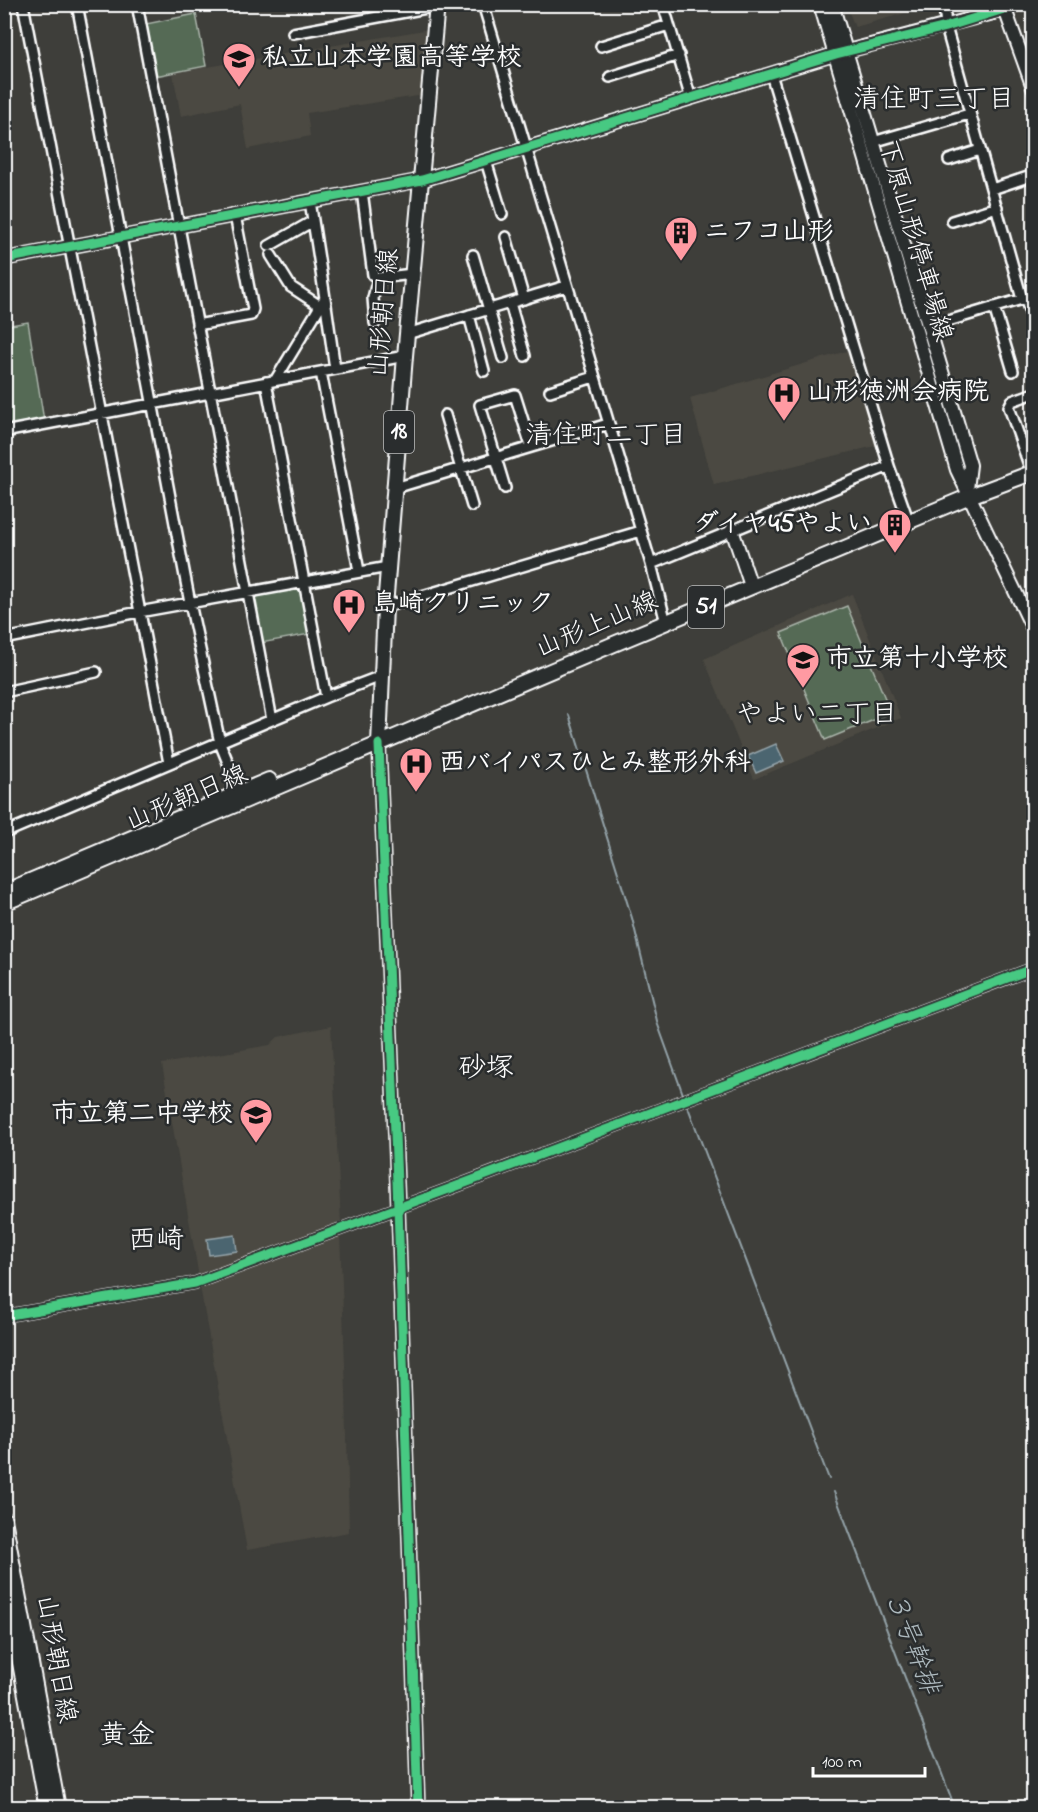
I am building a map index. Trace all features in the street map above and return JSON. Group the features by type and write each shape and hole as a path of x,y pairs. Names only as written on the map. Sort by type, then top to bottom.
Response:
{"main road":[{"name":"山形朝日線","path":"4,903 379,739 388,567 437,5"},
{"name":"山形上山線","path":"379,739 1032,467"},
{"name":"山形上山線","path":"379,739 664,615 906,514 968,492"},
{"name":"山形朝日線","path":"4,891 242,797"},
{"name":"山形朝日線","path":"4,1519 58,1808"},
{"name":"山形朝日線","path":"4,1577 46,1808"}],"street":[{"path":"23,4 169,763"},
{"path":"77,4 190,603 220,743 242,797"},
{"path":"137,4 272,720"},
{"path":"483,4 651,564 664,615"},
{"path":"663,4 691,99"},
{"name":"下原山形停車場線","path":"820,4 841,53 873,142 970,465 968,492"},
{"name":"下原山形停車場線","path":"832,4 841,53 957,470 1034,631"},
{"path":"944,4 946,27 969,114 1034,323"},
{"path":"4,259 422,180 841,53 946,27 1004,7 1020,4"},
{"path":"293,33 397,9 437,5"},
{"path":"1004,7 1034,90"},
{"path":"601,46 669,25"},
{"path":"610,76 679,55"},
{"path":"771,74 906,514"},
{"path":"873,142 969,114"},
{"path":"949,160 980,150"},
{"path":"486,161 502,214"},
{"path":"992,189 1034,175"},
{"path":"363,191 373,275 378,278 413,274"},
{"path":"310,201 322,302 334,369"},
{"path":"952,221 997,207"},
{"path":"197,325 251,315 253,309 235,215"},
{"path":"313,221 270,250 291,287 322,302"},
{"path":"506,237 524,299"},
{"path":"472,255 503,358"},
{"path":"375,322 373,298 378,278"},
{"path":"407,334 566,286"},
{"path":"928,327 1027,299"},
{"path":"322,302 271,380 303,581 326,697"},
{"path":"510,303 525,356"},
{"path":"994,307 1013,371"},
{"path":"469,315 483,370"},
{"path":"4,432 405,356"},
{"path":"321,372 359,571"},
{"path":"549,391 594,377"},
{"path":"1032,467 1009,407 1012,401 1034,393"},
{"path":"506,488 480,405 515,395 531,447"},
{"path":"445,415 472,506"},
{"path":"395,488 608,424"},
{"path":"651,564 890,466"},
{"path":"732,530 749,580"},
{"path":"385,607 641,531"},
{"path":"4,639 248,591 388,567"},
{"path":"4,692 96,672"},
{"path":"4,833 381,676"},
{"path":"379,739 380,809 398,1207 418,1808"},
{"path":"4,1316 195,1283 1034,968"}],"shaded area":[{"path":"846,5 934,5 855,27"},
{"path":"430,29 424,95 307,113 310,136 248,149 240,104 181,116 173,73"},
{"name":"山形徳洲会病院","path":"850,350 879,445 714,485 690,398"},
{"name":"市立第十小学校","path":"852,594 901,718 754,779 704,659"},
{"name":"市立第二中学校","path":"331,1026 341,1224 199,1277 162,1064 270,1045 278,1037"},
{"path":"340,1234 349,1532 247,1550 200,1286"}],"green space":[{"path":"196,14 206,66 150,77 141,25"},
{"path":"28,322 44,421 5,428 5,326"},
{"path":"300,585 310,634 261,643 252,594"},
{"path":"847,606 891,713 825,740 781,633"}],"water":[{"path":"776,744 784,761 756,773 748,756"},
{"path":"235,1235 237,1251 209,1255 207,1239"}],"waterway":[{"path":"569,715 632,918 658,1025 684,1097"},
{"path":"686,1102 829,1479"},
{"name":"３号幹排","path":"834,1492 955,1808"}],"cycle path":[{"path":"4,259 422,180 836,54 946,27 1020,4"},
{"path":"379,744 398,1207 418,1808"},
{"path":"4,1316 195,1283 1034,968"}],"place":[{"name":"私立山本学園高等学校","path":"239,88"},
{"name":"ニフコ山形","path":"681,262"},
{"name":"山形徳洲会病院","path":"784,422"},
{"name":"ダイヤ45やよい","path":"895,554"},
{"name":"島崎クリニック","path":"349,634"},
{"name":"市立第十小学校","path":"803,689"},
{"name":"西バイパスひとみ整形外科","path":"416,793"},
{"name":"市立第二中学校","path":"256,1144"}],"district":[{"name":"清住町三丁目","path":"934,100"},
{"name":"清住町二丁目","path":"606,436"},
{"name":"やよい二丁目","path":"817,715"},
{"name":"砂塚","path":"486,1069"},
{"name":"西崎","path":"156,1241"},
{"name":"黄金","path":"127,1736"}]}
